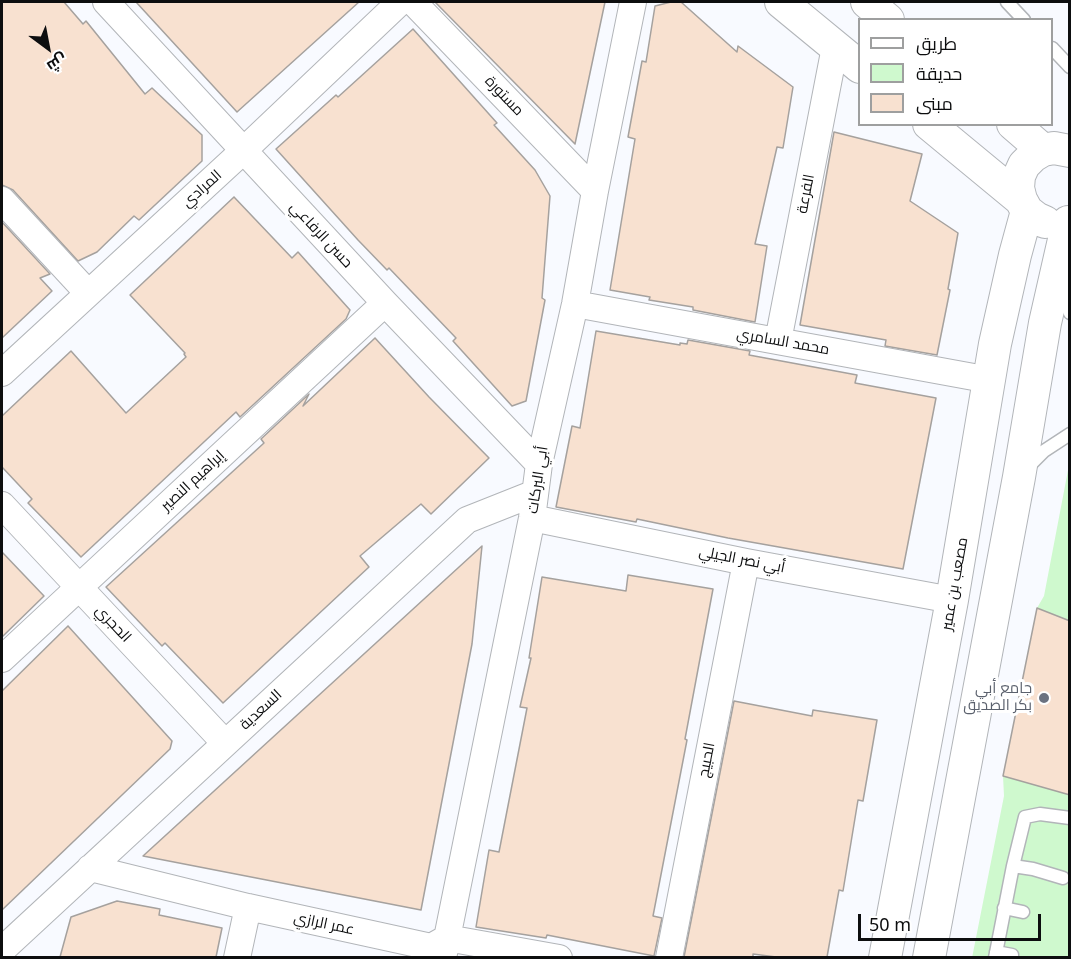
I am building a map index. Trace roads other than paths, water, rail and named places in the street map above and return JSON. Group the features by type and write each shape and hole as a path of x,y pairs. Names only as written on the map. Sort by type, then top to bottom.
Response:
{"street":[{"name":"حسن الرفاعي","path":"106,2 385,303 539,464"},
{"name":"المرادي","path":"2,373 243,151 400,2"},
{"name":"مستورة","path":"413,2 594,191"},
{"name":"أبي البركات","path":"445,947 534,505 539,464 575,304 594,191 633,2"},
{"path":"782,2 858,65"},
{"path":"867,2 886,18"},
{"name":"الفرعة","path":"778,341 835,47"},
{"path":"929,957 1019,477 1035,375 1069,222 1046,223 1036,218 1024,205 931,126"},
{"path":"1016,126 1062,149"},
{"name":"مصعب بن عمير","path":"885,957 952,600 1004,299 1024,205 1018,188 1022,171 1033,156 1062,149"},
{"path":"2,200 88,293"},
{"name":"إبراهيم النصير","path":"2,659 385,303"},
{"name":"محمد السامري","path":"575,304 990,380"},
{"name":"الحجري","path":"2,505 225,743"},
{"name":"أبي نصر الجيلي","path":"534,505 746,562 952,600"},
{"name":"السعدية","path":"11,948 90,868 467,520 534,505"},
{"name":"الحبيج","path":"669,957 746,562"},
{"name":"عمر الرازي","path":"90,868 248,907 431,947 559,957"},
{"path":"237,957 248,907"}],"lane":[{"path":"1007,2 1022,18"},
{"path":"1053,49 1070,67"},
{"path":"1056,273 1060,291 1070,313"},
{"path":"1019,477 1044,451 1070,434"},
{"path":"1012,955 995,955 1012,866 1025,817 1040,814 1070,818"},
{"path":"1012,866 1033,869 1063,878"},
{"path":"1005,908 1023,912"}],"place":[{"name":"جامع أبي بكر الصديق","path":"1044,698"}]}
